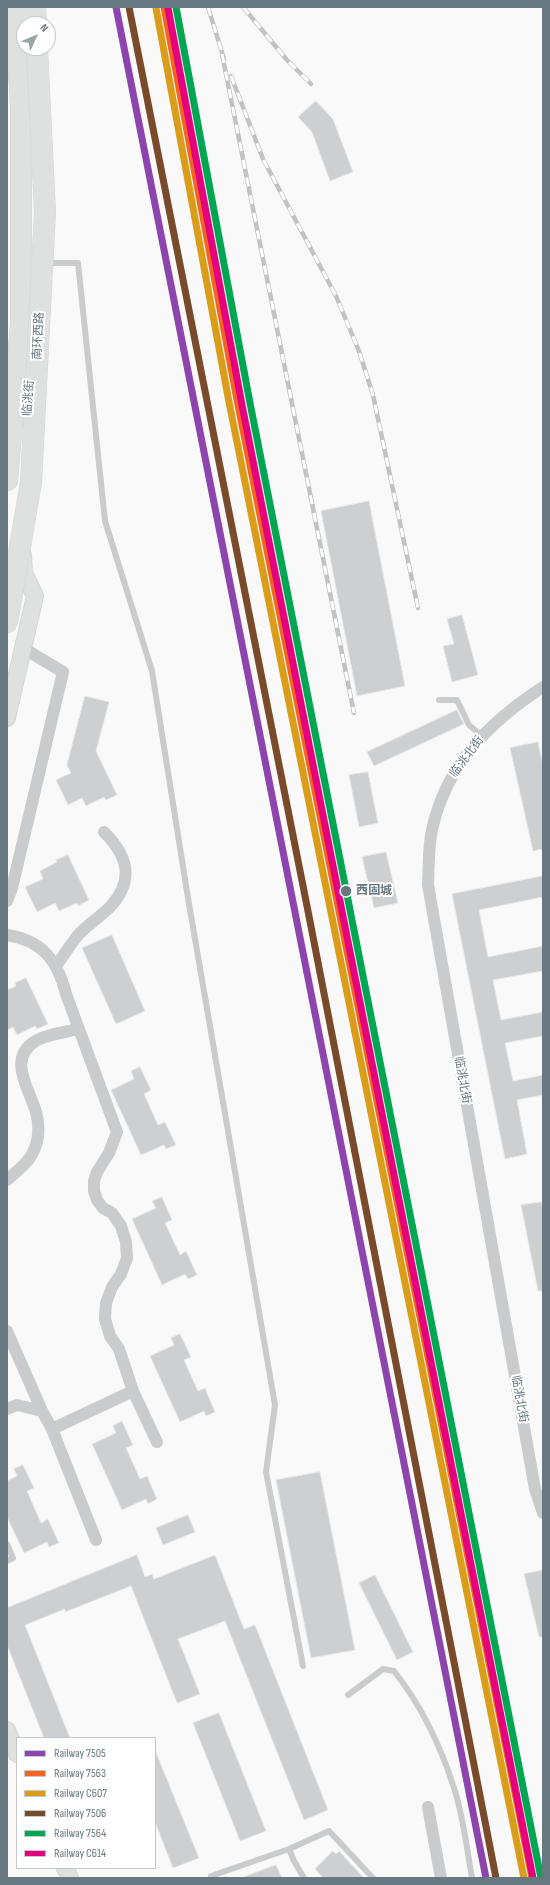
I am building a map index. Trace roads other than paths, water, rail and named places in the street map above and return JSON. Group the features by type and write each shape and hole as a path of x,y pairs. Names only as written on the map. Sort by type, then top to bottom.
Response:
{"highway":[{"name":"南环西路","path":"7,480 20,324 21,107 15,7"},
{"name":"南环西路","path":"7,623 32,474 45,212 36,56"}],"street":[{"name":"临洮街","path":"7,718 35,596 24,573 20,530 37,263 38,130 36,56"},
{"path":"7,901 12,888 63,672 23,648"},
{"name":"临洮北街","path":"543,687 499,719 465,756 450,778 432,830 428,885 535,1489 543,1513"},
{"path":"56,966 79,934 110,906 125,886 126,871 122,856 114,843 104,832"},
{"path":"7,935 20,937 38,945 52,958 61,975 66,994 117,1132 109,1153 97,1172 94,1181 94,1191 97,1200 103,1208 112,1213 121,1226 126,1242 126,1258 122,1274 112,1287 106,1303 105,1320 110,1336 119,1349 133,1391 157,1442"},
{"path":"7,1180 26,1164 35,1148 38,1130 36,1112 21,1076 21,1065 24,1055 30,1046 38,1040 79,1029"},
{"path":"7,1331 42,1411 52,1429 96,1540"},
{"path":"52,1429 133,1391"},
{"path":"7,1409 17,1405 42,1411"},
{"path":"7,1730 16,1752"},
{"path":"428,1807 441,1878"}],"lane":[{"path":"37,263 78,263 105,521 152,671 188,898 275,1405 266,1472 303,1666"},
{"path":"439,700 457,700 469,725 482,736"},
{"path":"7,1544 13,1558 7,1561"},
{"path":"348,1695 383,1670 394,1671 402,1681 438,1744 455,1789 472,1878"},
{"path":"211,1876 289,1848 330,1831 373,1878"},
{"path":"289,1848 294,1861 304,1878"}],"railway":[{"path":"208,7 224,59"},
{"path":"243,7 287,60 311,84"},
{"path":"222,54 354,713"},
{"path":"231,76 263,159 336,296 359,351 373,395 418,608"}],"rail line":[{"name":"7505","path":"116,7 486,1878"},
{"name":"7506","path":"129,7 308,911 496,1878"},
{"name":"7563","path":"164,7 237,400 532,1878"},
{"name":"7564","path":"176,7 250,403 541,1878"},
{"name":"C607","path":"156,8 229,402 524,1878"},
{"name":"C614","path":"168,8 242,405 533,1878"}],"place":[{"name":"西固城","path":"346,891"}]}
